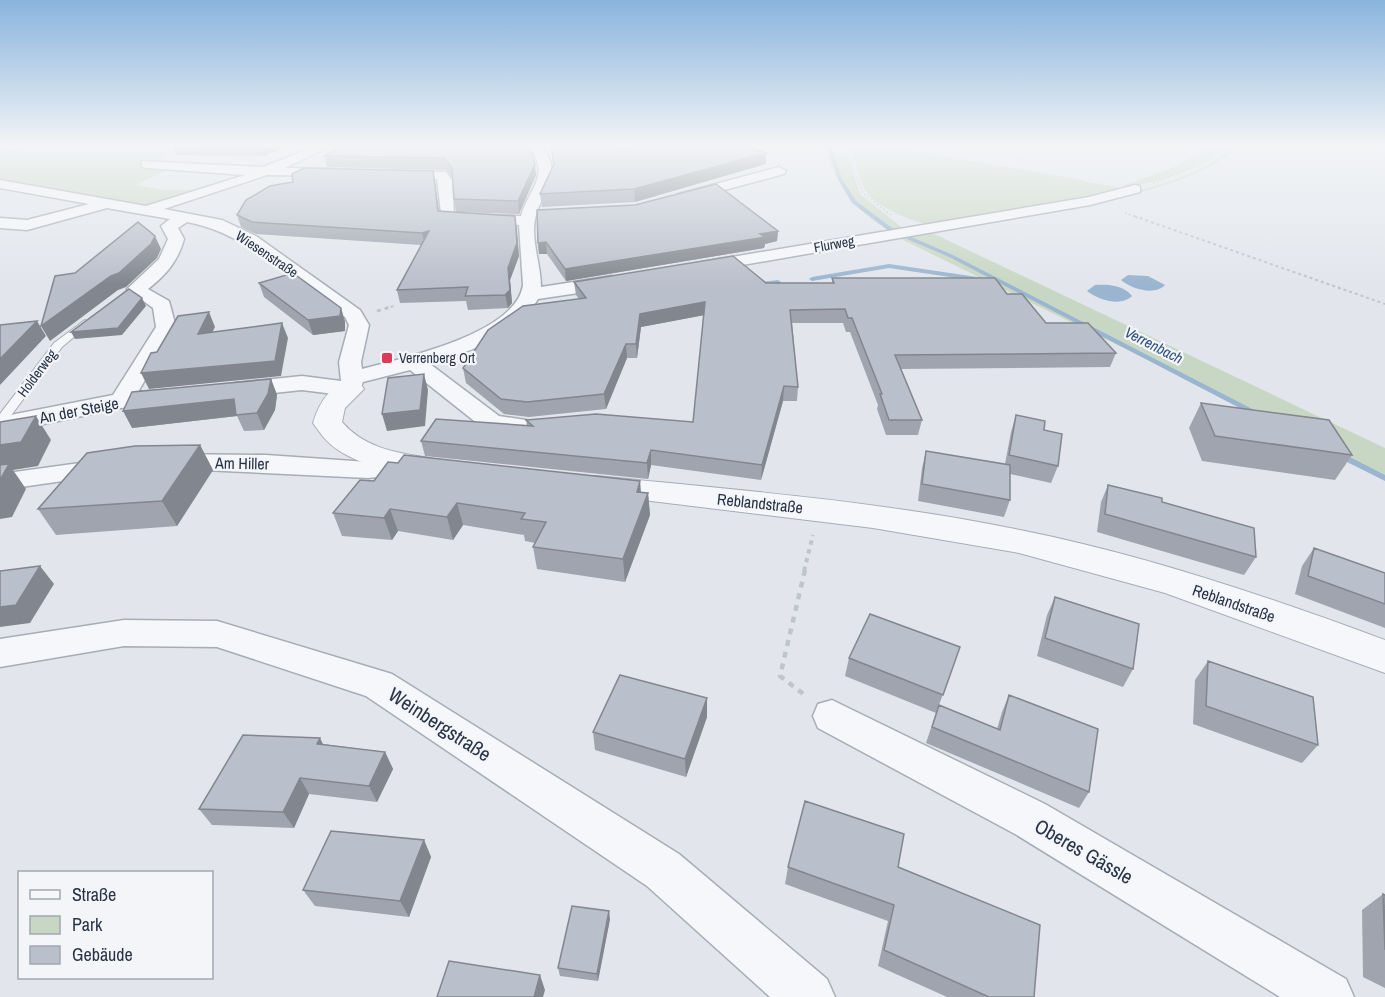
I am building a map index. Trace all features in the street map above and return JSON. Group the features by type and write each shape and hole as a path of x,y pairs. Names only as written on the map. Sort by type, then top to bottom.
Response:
{"street":[{"name":"Wiesenstraße","path":"48,193 149,209 216,223 250,240 353,314 359,325 350,362 351,383"},
{"path":"149,209 200,193"},
{"path":"446,193 447,218 533,216"},
{"path":"217,392 302,383 351,383 469,343 500,328 520,313 531,294 533,216 542,193"},
{"path":"664,202 699,193"},
{"name":"Flurweg","path":"680,271 1090,201 1122,193"},
{"path":"0,223 27,225 112,204"},
{"path":"121,401 166,327 162,305 133,290 161,270 172,255 176,239 169,226 185,216"},
{"path":"531,294 634,278"},
{"path":"413,362 492,423 529,427 551,425"},
{"path":"351,383 332,405 327,423 337,437 363,452 414,466 472,474"},
{"name":"An der Steige","path":"0,423 121,401 184,395"},
{"name":"Am Hiller","path":"0,482 144,462 266,463 368,470 414,466"},
{"name":"Reblandstraße","path":"562,483 799,507 966,531 1085,557 1205,592 1385,657"},
{"name":"Weinbergstraße","path":"0,652 124,633 217,634 380,685 663,870 809,997"},
{"name":"Oberes Gässle","path":"832,716 1030,819 1300,978 1328,997"}],"lane":[{"name":"Holderweg","path":"0,423 58,345 96,315"}],"path":[{"path":"863,193 875,204 916,230"},
{"path":"1090,201 1385,304"},
{"path":"780,676 815,528"}],"green space":[{"path":"65,193 198,193 159,204 142,206"},
{"path":"846,193 860,193 905,230 891,232 859,209"},
{"path":"1114,193 1090,199 935,226 899,214 881,205 868,194"},
{"path":"1130,193 1140,193 1103,203 1100,200"},
{"path":"928,231 1385,448 1385,476 895,236"}],"water":[{"path":"1128,275 1148,276 1165,285 1155,290 1143,290 1121,280"},
{"path":"1095,285 1120,287 1132,296 1116,302 1103,299 1087,291"}],"building":[{"path":"259,193 436,193 438,211 515,216 517,243 508,268 510,290 505,295 465,296 468,287 397,290 429,231 422,233 252,222 237,215 246,200"},
{"path":"454,193 522,193 518,201 454,199"},
{"path":"683,193 727,193 778,231 760,234 765,237 565,269 546,242 538,243 537,210 635,205"},
{"path":"138,222 155,236 151,244 119,273 111,276 41,326 55,276 75,273"},
{"path":"733,256 766,283 834,283 832,278 995,278 1007,294 1022,294 1046,323 1088,323 1116,353 895,355 922,420 889,420 880,394 882,394 852,318 848,318 845,309 790,310 798,387 784,386 762,465 651,450 647,463 421,441 436,419 533,426 526,420 596,414 693,422 705,302 640,314 636,344 626,344 604,394 527,402 501,399 463,368 488,330 523,306 586,298 574,282"},
{"path":"293,273 341,308 340,316 308,320 259,283"},
{"path":"129,289 142,298 118,328 71,332"},
{"path":"209,312 198,334 282,323 275,361 141,373 151,353 157,352 178,316"},
{"path":"37,321 0,359 0,325"},
{"path":"424,374 420,410 382,414 388,378"},
{"path":"271,379 268,394 257,413 236,415 234,399 123,411 132,392"},
{"path":"1201,403 1329,420 1352,455 1215,436"},
{"path":"1016,415 1045,421 1044,430 1062,434 1058,466 1009,455"},
{"path":"36,416 21,442 0,445 0,422"},
{"path":"200,445 162,501 38,509 87,453 135,446"},
{"path":"926,451 1010,465 1010,500 922,484"},
{"path":"404,455 640,481 637,492 648,493 623,559 533,547 546,522 521,519 525,513 457,503 447,517 390,509 384,518 333,513 360,480 374,481 388,462 398,463"},
{"path":"9,464 0,480 0,465"},
{"path":"1108,485 1162,498 1162,502 1254,528 1256,557 1105,514"},
{"path":"1314,548 1385,573 1385,604 1308,576"},
{"path":"40,566 16,605 0,607 0,571"},
{"path":"1055,597 1139,624 1133,669 1045,638"},
{"path":"870,614 960,647 943,695 849,658"},
{"path":"1208,661 1313,697 1318,745 1206,706"},
{"path":"620,675 707,698 685,759 593,732"},
{"path":"1009,695 1098,729 1089,792 932,727 939,705 1000,730"},
{"path":"243,735 320,738 317,744 385,752 369,786 300,778 283,812 199,809"},
{"path":"805,801 904,834 898,867 1040,925 1034,997 989,997 884,950 894,905 788,867"},
{"path":"331,831 424,840 400,901 303,890"},
{"path":"1383,894 1385,895 1385,950"},
{"path":"572,906 609,911 597,974 558,968"},
{"path":"449,961 540,975 534,997 437,997"}],"waterway":[{"name":"Verrenbach","path":"848,193 854,202 890,229"},
{"name":"Verrenbach","path":"909,238 951,256 1260,415"},
{"path":"812,279 889,266 984,280"},
{"path":"755,285 778,282"},
{"name":"Verrenbach","path":"1340,455 1385,478"}],"place":[{"name":"Verrenberg Ort","path":"387,358"}]}
